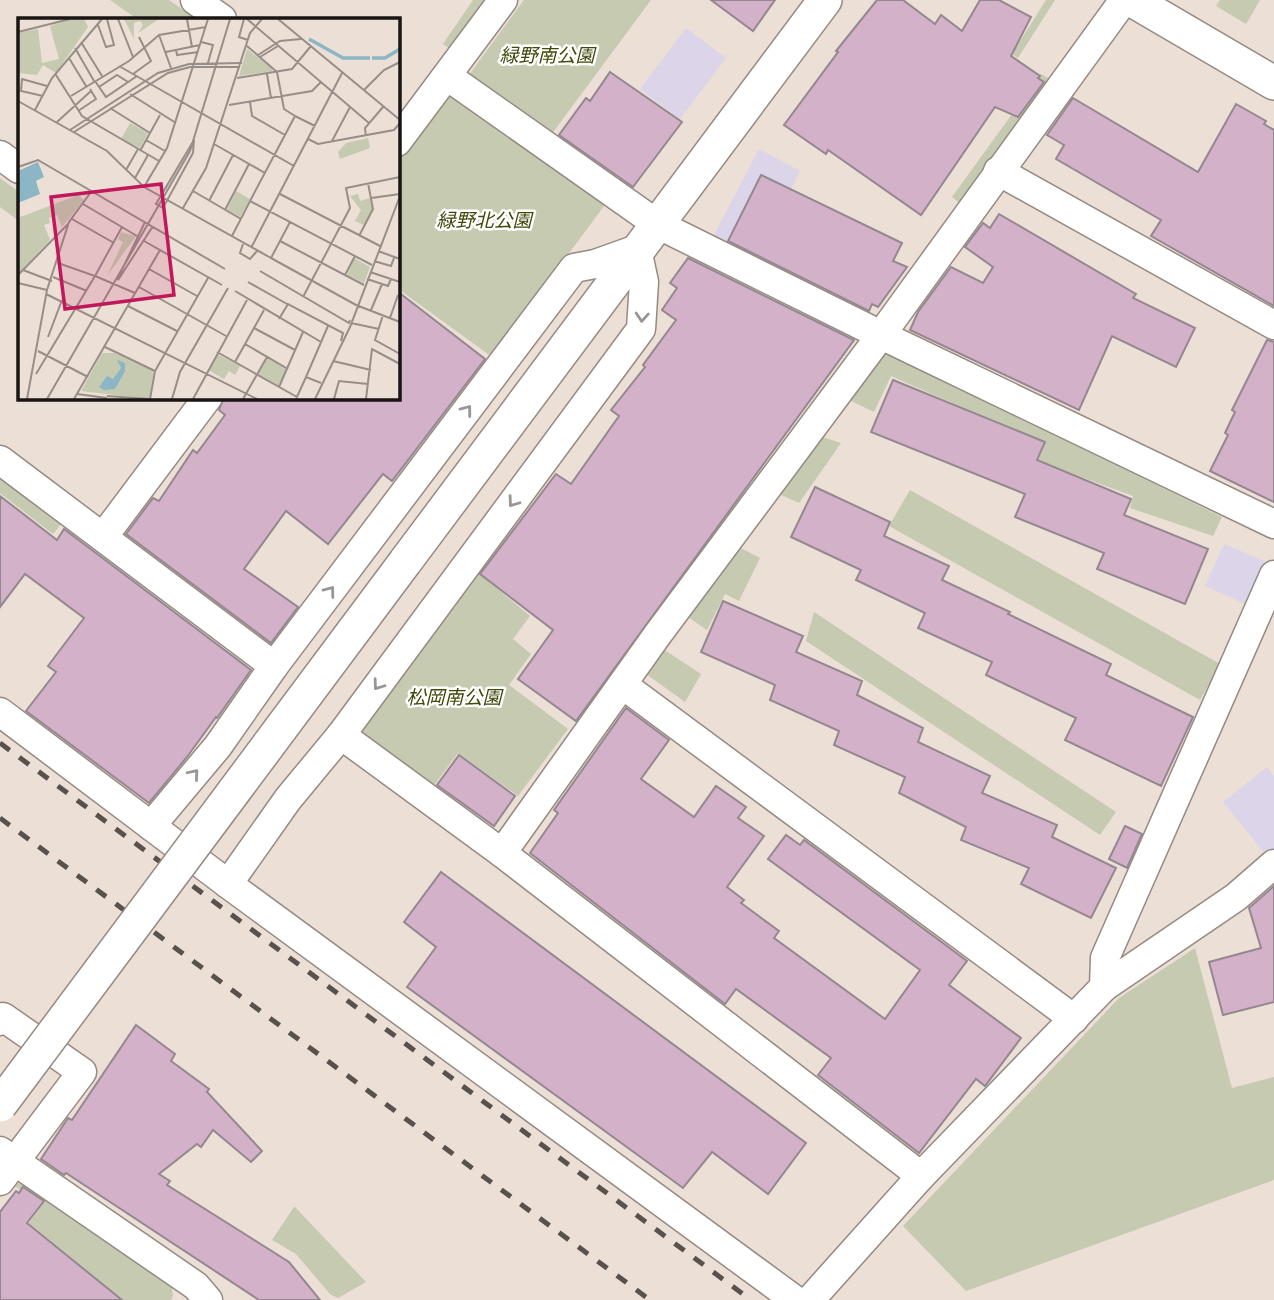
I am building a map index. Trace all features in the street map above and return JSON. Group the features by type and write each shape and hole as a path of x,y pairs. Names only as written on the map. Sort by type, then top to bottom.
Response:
{"street":[{"path":"195,0 221,18"},
{"path":"399,139 503,0"},
{"path":"0,1105 825,0"},
{"path":"502,853 658,634 881,335 1124,0"},
{"path":"1132,0 1274,83"},
{"path":"447,76 657,224 1274,524"},
{"path":"0,155 18,168"},
{"path":"998,171 1274,325"},
{"path":"151,826 218,746 274,666 574,268 595,264 637,249"},
{"path":"228,884 288,799 341,735 641,329 644,282 637,249"},
{"path":"103,537 206,399"},
{"path":"0,460 274,666"},
{"path":"1104,987 1105,958 1274,575"},
{"path":"623,685 1074,1019"},
{"path":"0,712 228,884 795,1300"},
{"path":"341,735 502,853 921,1176"},
{"path":"810,1300 921,1176 1104,987 1236,897 1274,864"},
{"path":"0,1021 3,1017 82,1072 5,1164 196,1295"}],"shaded area":[{"path":"686,28 726,58 680,119 640,89"},
{"path":"759,149 800,171 790,191 755,233 746,251 714,235"},
{"path":"1224,544 1264,561 1245,604 1205,586"},
{"path":"1267,767 1274,776 1274,859 1271,861 1223,802"}],"green space":[{"path":"110,0 169,0 195,18 136,18"},
{"path":"473,0 489,0 453,51 443,44"},
{"name":"緑野南公園","path":"524,0 651,0 551,135 469,75"},
{"path":"1046,0 1055,0 1018,58 1012,54"},
{"path":"1220,0 1260,0 1246,24 1216,6"},
{"path":"1041,74 1053,81 961,204 952,197"},
{"name":"緑野北公園","path":"447,84 607,202 492,357 399,289 399,149"},
{"path":"0,178 18,191 18,220 0,207"},
{"path":"882,350 1222,517 1213,536 1130,508 1133,496 1038,461 1045,444 891,376 874,412 847,399"},
{"path":"819,436 841,443 799,503 779,494"},
{"path":"0,477 61,524 53,534 0,493"},
{"path":"910,490 1220,664 1200,700 889,526"},
{"path":"737,546 760,558 739,601 725,594 707,630 685,615"},
{"name":"松岡南公園","path":"476,571 530,616 513,639 531,654 509,685 568,729 518,796 458,753 430,791 356,734"},
{"path":"814,612 1116,812 1100,835 806,641"},
{"path":"663,649 701,674 685,702 646,674"},
{"path":"1195,948 1232,1088 1274,1077 1274,1180 966,1291 903,1226 1119,998"},
{"path":"24,1183 171,1280 171,1300 123,1300 29,1223 42,1205 12,1184"},
{"path":"294,1207 366,1282 338,1298 330,1294 296,1254 272,1240"}],"building":[{"path":"711,0 775,0 753,31"},
{"path":"877,0 903,0 935,24 941,15 962,31 980,0 999,0 1031,17 1011,56 1040,76 1038,78 1044,82 1018,117 995,107 921,215 828,150 826,154 784,125 838,52 836,51"},
{"path":"610,72 682,122 633,187 559,135 586,98 590,101"},
{"path":"1073,98 1198,172 1236,104 1266,121 1264,124 1274,130 1274,306 1151,236 1161,220 1056,159 1064,145 1047,135"},
{"path":"761,175 902,243 893,261 907,267 878,307 872,304 869,311 728,241"},
{"path":"999,214 1136,294 1133,298 1195,328 1176,367 1112,336 1079,410 910,330 918,312 951,267 983,283 993,267 965,247 983,223 990,228"},
{"path":"688,258 854,340 576,721 518,679 553,630 480,574 556,474 571,484 619,416 611,410 645,367 643,365 676,320 662,310 677,288 670,283"},
{"path":"399,293 485,359 392,481 383,474 328,544 286,511 244,569 298,607 271,643 126,534 153,498 159,501 193,450 197,453 225,415 219,410 223,399 399,399"},
{"path":"1267,340 1274,342 1274,502 1210,471 1228,435 1225,433 1235,412 1232,410"},
{"path":"893,380 1045,442 1037,460 1131,499 1124,515 1208,549 1185,604 1097,569 1104,553 1015,517 1025,494 871,432"},
{"path":"815,487 890,522 884,536 949,566 942,580 1111,664 1106,675 1193,717 1161,786 1065,740 1076,718 986,675 992,662 918,628 925,613 856,580 861,570 791,537"},
{"path":"0,496 57,540 64,529 251,670 217,718 149,803 26,711 56,672 48,666 84,618 25,574 0,607"},
{"path":"723,601 803,636 796,652 862,681 857,695 923,728 918,742 990,776 982,793 1057,825 1052,837 1116,868 1091,918 1021,884 1029,868 961,840 966,827 899,793 905,777 834,745 839,731 770,700 775,685 701,652"},
{"path":"626,708 669,740 641,779 694,817 716,786 746,807 738,818 764,836 727,887 744,900 741,903 779,931 774,938 885,1019 920,970 768,859 786,835 800,845 804,840 967,961 949,985 1021,1038 985,1086 976,1079 919,1153 818,1075 831,1058 736,989 725,1004 530,853 558,813 554,810"},
{"path":"459,755 515,796 494,826 437,785"},
{"path":"1125,826 1142,834 1127,868 1109,859"},
{"path":"441,872 806,1143 768,1194 712,1152 683,1188 407,987 436,947 404,922"},
{"path":"1274,886 1274,1002 1223,1015 1209,962 1261,948 1249,908"},
{"path":"136,1025 175,1054 171,1061 209,1089 207,1092 262,1151 251,1162 213,1130 201,1147 197,1144 159,1174 170,1181 167,1185 289,1262 320,1300 259,1300 41,1159 68,1118 72,1120"},
{"path":"23,1187 44,1201 27,1223 122,1300 0,1300 0,1212 16,1191 19,1193"}],"railway":[{"path":"0,743 751,1300"},
{"path":"0,818 650,1300"}]}
